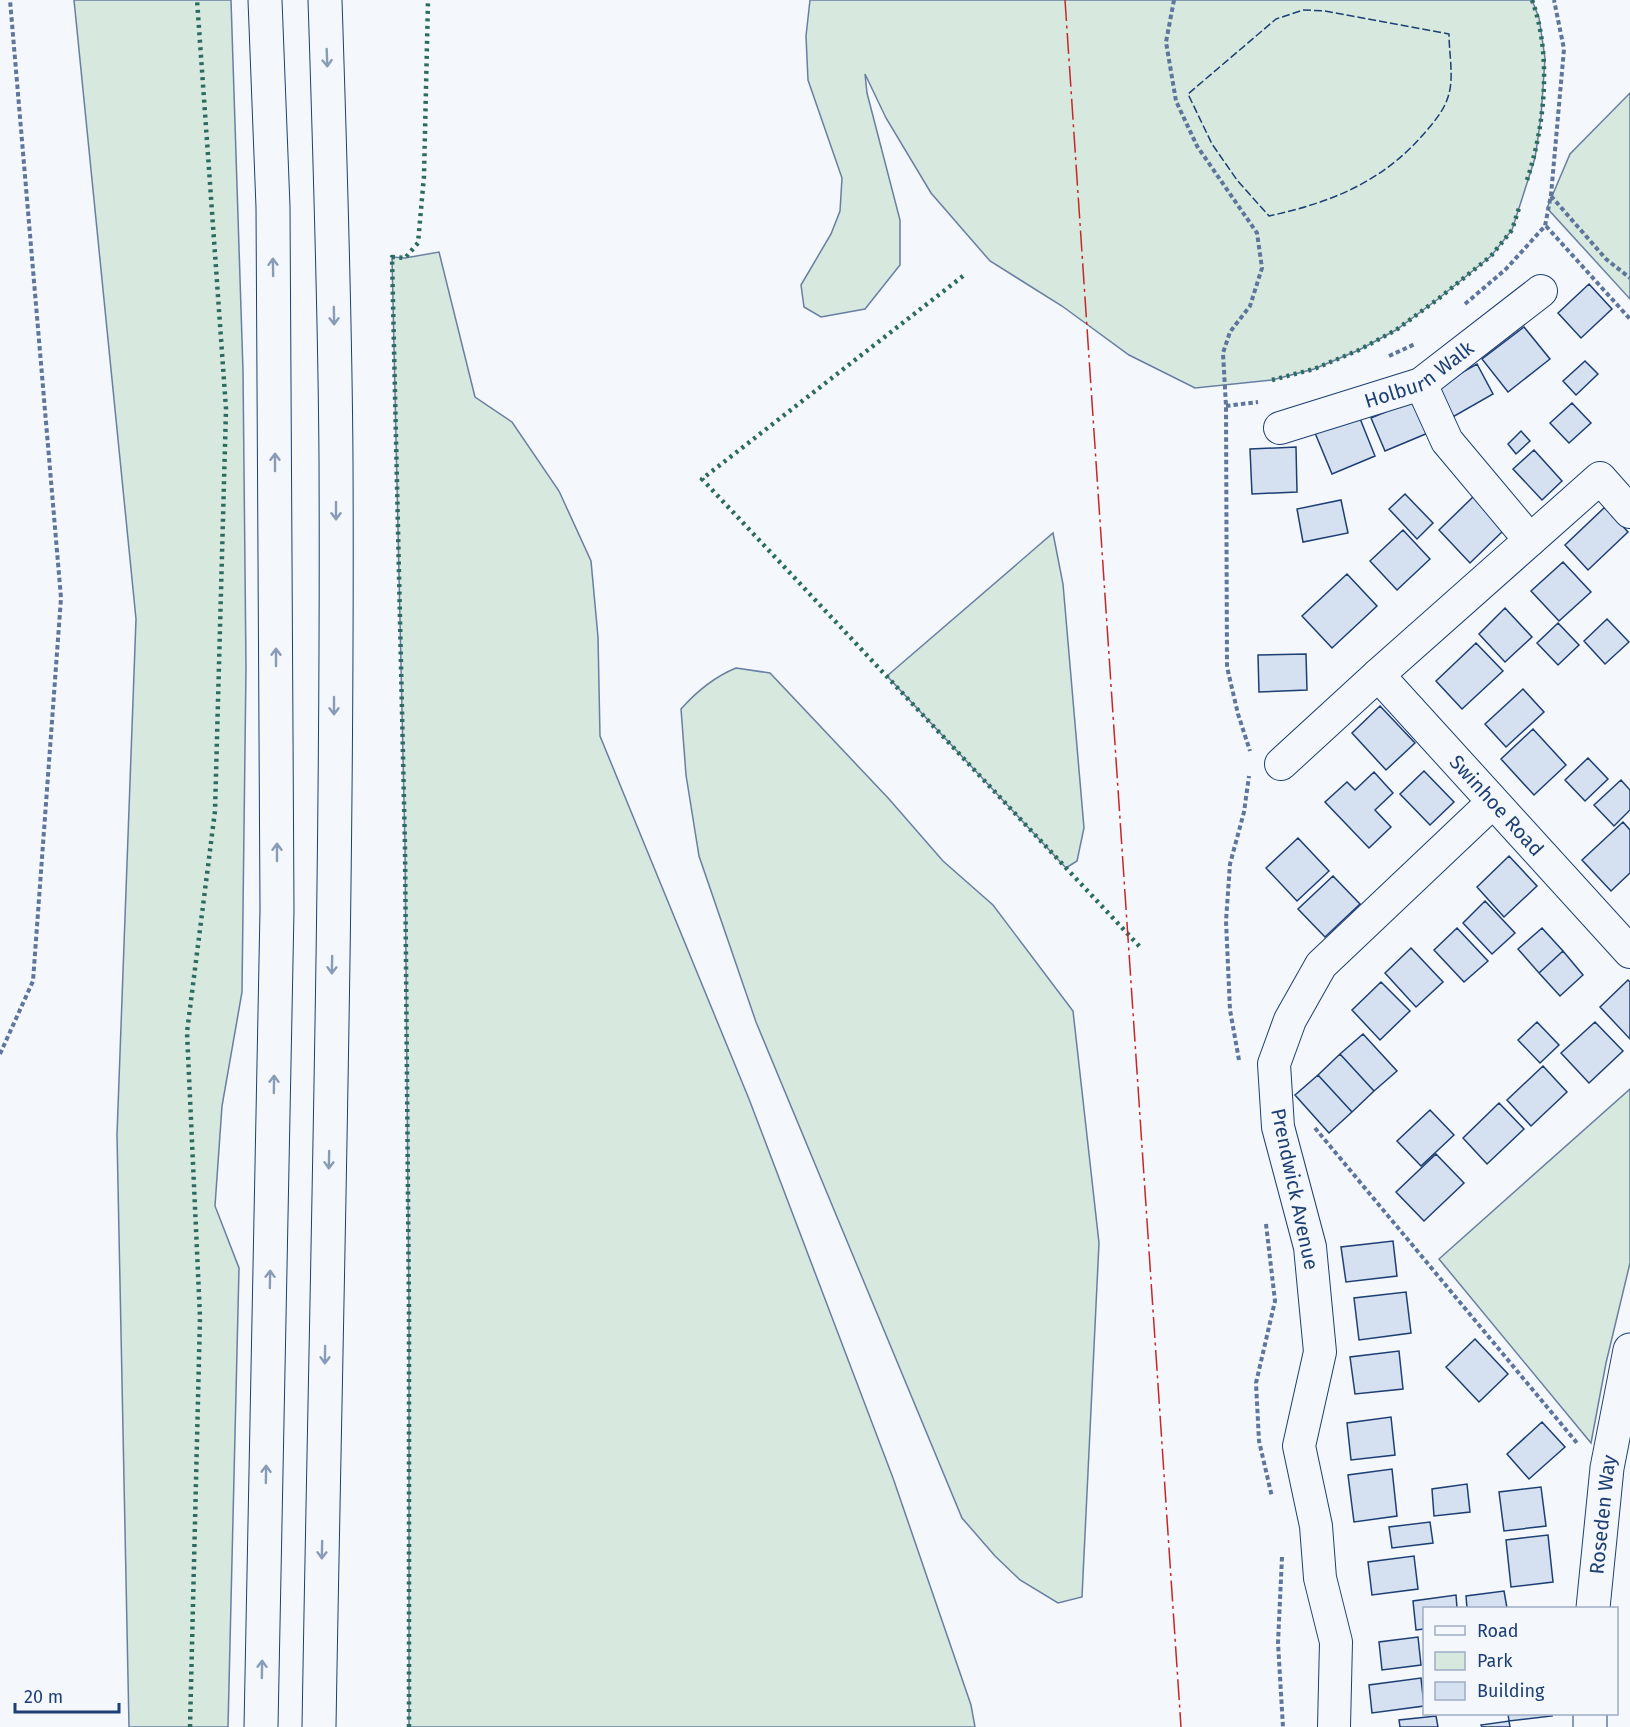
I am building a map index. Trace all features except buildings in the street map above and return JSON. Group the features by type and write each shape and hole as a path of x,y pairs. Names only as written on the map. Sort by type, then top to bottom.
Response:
{"main road":[{"path":"261,1727 277,910 273,207 265,0"},
{"path":"319,1727 333,918 336,471 325,0"},
{"name":"Roseden Way","path":"1593,1607 1607,1468 1630,1350"}],"street":[{"name":"Holburn Walk","path":"1280,428 1421,384 1541,291"},
{"path":"1421,384 1447,441 1530,540"},
{"path":"1281,764 1600,478 1630,512"},
{"name":"Swinhoe Road","path":"1378,675 1493,802 1625,935"},
{"name":"Prendwick Avenue","path":"1334,1727 1336,1642 1320,1578 1317,1526 1299,1446 1320,1352 1310,1247 1278,1127 1274,1064 1290,1020 1321,965 1493,802"}],"path":[{"path":"0,1054 33,981 61,598 10,0"},
{"path":"1174,0 1166,42 1176,101 1197,146 1257,233 1262,268 1250,306 1230,332 1223,353 1226,406 1262,402"},
{"path":"1459,308 1506,269 1545,226 1551,195 1564,49 1554,0"},
{"path":"1551,195 1606,258 1630,278"},
{"path":"1545,226 1630,319"},
{"path":"1383,359 1423,337"},
{"path":"1276,1102 1311,1124 1588,1455 1607,1468"}],"green space":[{"path":"74,0 231,0 243,371 246,667 242,992 222,1106 215,1206 239,1268 228,1727 129,1727 117,1135 136,619"},
{"path":"810,0 1532,0 1539,18 1545,58 1541,117 1535,158 1512,230 1491,256 1396,330 1359,350 1314,369 1272,380 1195,388 1129,355 1062,306 990,261 931,193 886,118 865,74 867,93 900,220 900,265 865,309 821,317 804,307 801,285 831,234 840,211 842,178 808,80 806,36"},
{"path":"1630,93 1630,299 1547,208 1570,154"},
{"path":"439,252 475,397 512,422 559,491 591,561 598,637 600,736 749,1099 893,1478 971,1705 975,1727 409,1727 409,1312 405,847 392,257 405,258"},
{"path":"1053,533 1063,584 1084,828 1077,861 1066,868 887,676"},
{"path":"736,668 770,673 889,799 943,861 993,905 1073,1011 1099,1243 1082,1597 1058,1603 1020,1580 995,1556 962,1518 756,1022 699,856 686,775 681,709 706,685"},
{"path":"1630,1089 1630,1263 1606,1363 1591,1443 1439,1259"}],"hedge":[{"path":"190,1727 200,1317 187,1032 215,811 226,409 197,0"},
{"path":"409,1727 409,1312 405,847 392,257 405,258 418,243 424,176 428,0"},
{"path":"1527,180 1538,137 1544,90 1542,43 1532,0"},
{"path":"1272,380 1314,369 1359,350 1396,330 1491,256 1512,230 1520,205"},
{"path":"963,276 702,479 1141,948"}],"fence":[{"path":"1303,10 1325,11 1449,34 1450,89 1439,116 1428,129 1394,163 1376,176 1315,204 1269,216 1237,180 1212,144 1188,94 1276,19 1303,10"}],"power":[{"path":"1065,0 1181,1727"}]}
